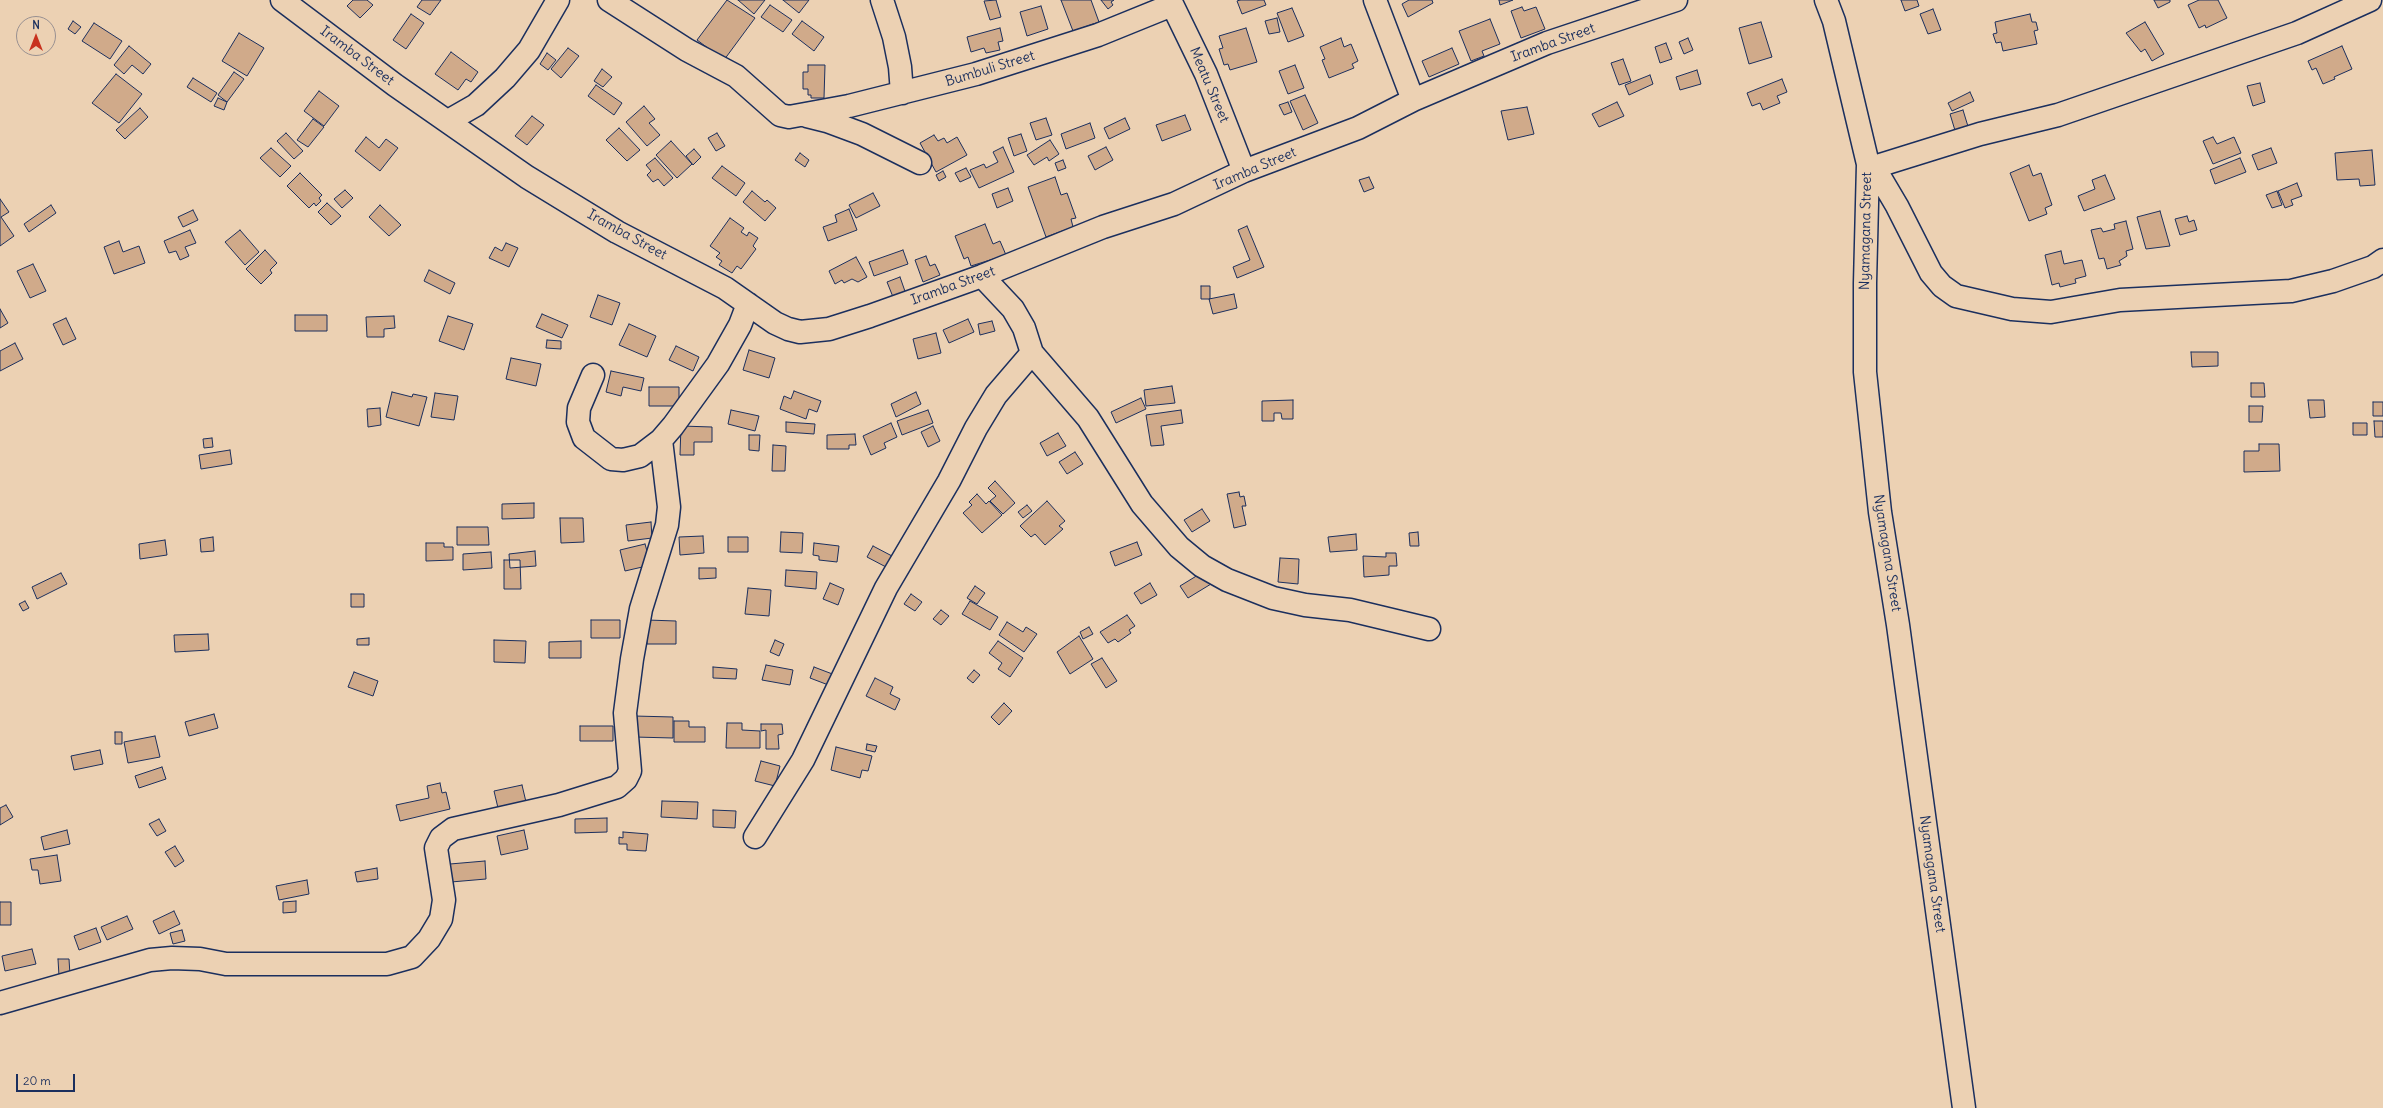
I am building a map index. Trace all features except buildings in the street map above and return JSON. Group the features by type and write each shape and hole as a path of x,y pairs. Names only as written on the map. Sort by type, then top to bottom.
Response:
{"street":[{"name":"Iramba Street","path":"282,0 389,81 568,203 616,232 708,279 788,329 800,332 823,330 982,276 1103,227 1174,204 1244,171 1358,128 1413,100 1547,43 1676,0"},
{"path":"448,121 476,105 505,78 529,50 558,0"},
{"name":"Bumbuli Street","path":"610,0 687,50 745,82 780,115 804,116 827,121 862,134 920,163"},
{"path":"882,0 894,37 900,67 902,93"},
{"path":"1375,0 1413,100"},
{"name":"Nyamagana Street","path":"1826,0 1834,21 1871,166 1865,283 1865,372 1880,512 1898,625 1964,1108"},
{"path":"2370,0 2297,33 2058,115 1980,134 1871,166 1897,206 1932,273 1942,286 1956,296 2012,310 2052,312 2120,300 2291,291 2333,281 2373,267 2383,260"},
{"name":"Bumbuli Street","path":"804,116 976,74 1098,35 1171,2"},
{"name":"Meatu Street","path":"1171,2 1206,74 1244,171"},
{"path":"982,276 1013,310 1024,328 1032,353 1088,418 1142,504 1180,546 1202,566 1228,580 1273,598 1305,606 1350,610 1429,629"},
{"path":"593,375 579,408 578,422 584,438 611,459 623,460 640,456 661,440 718,364 740,325 748,304"},
{"path":"755,837 803,760 886,588 949,481 976,428 996,395 1032,353"},
{"path":"0,1003 150,960 172,958 200,959 226,964 387,964 412,957 429,940 441,919 444,900 436,848 441,838 453,829 559,805 616,787 626,779 630,770 625,712 632,659 641,609 667,525 669,507 661,440"}]}
